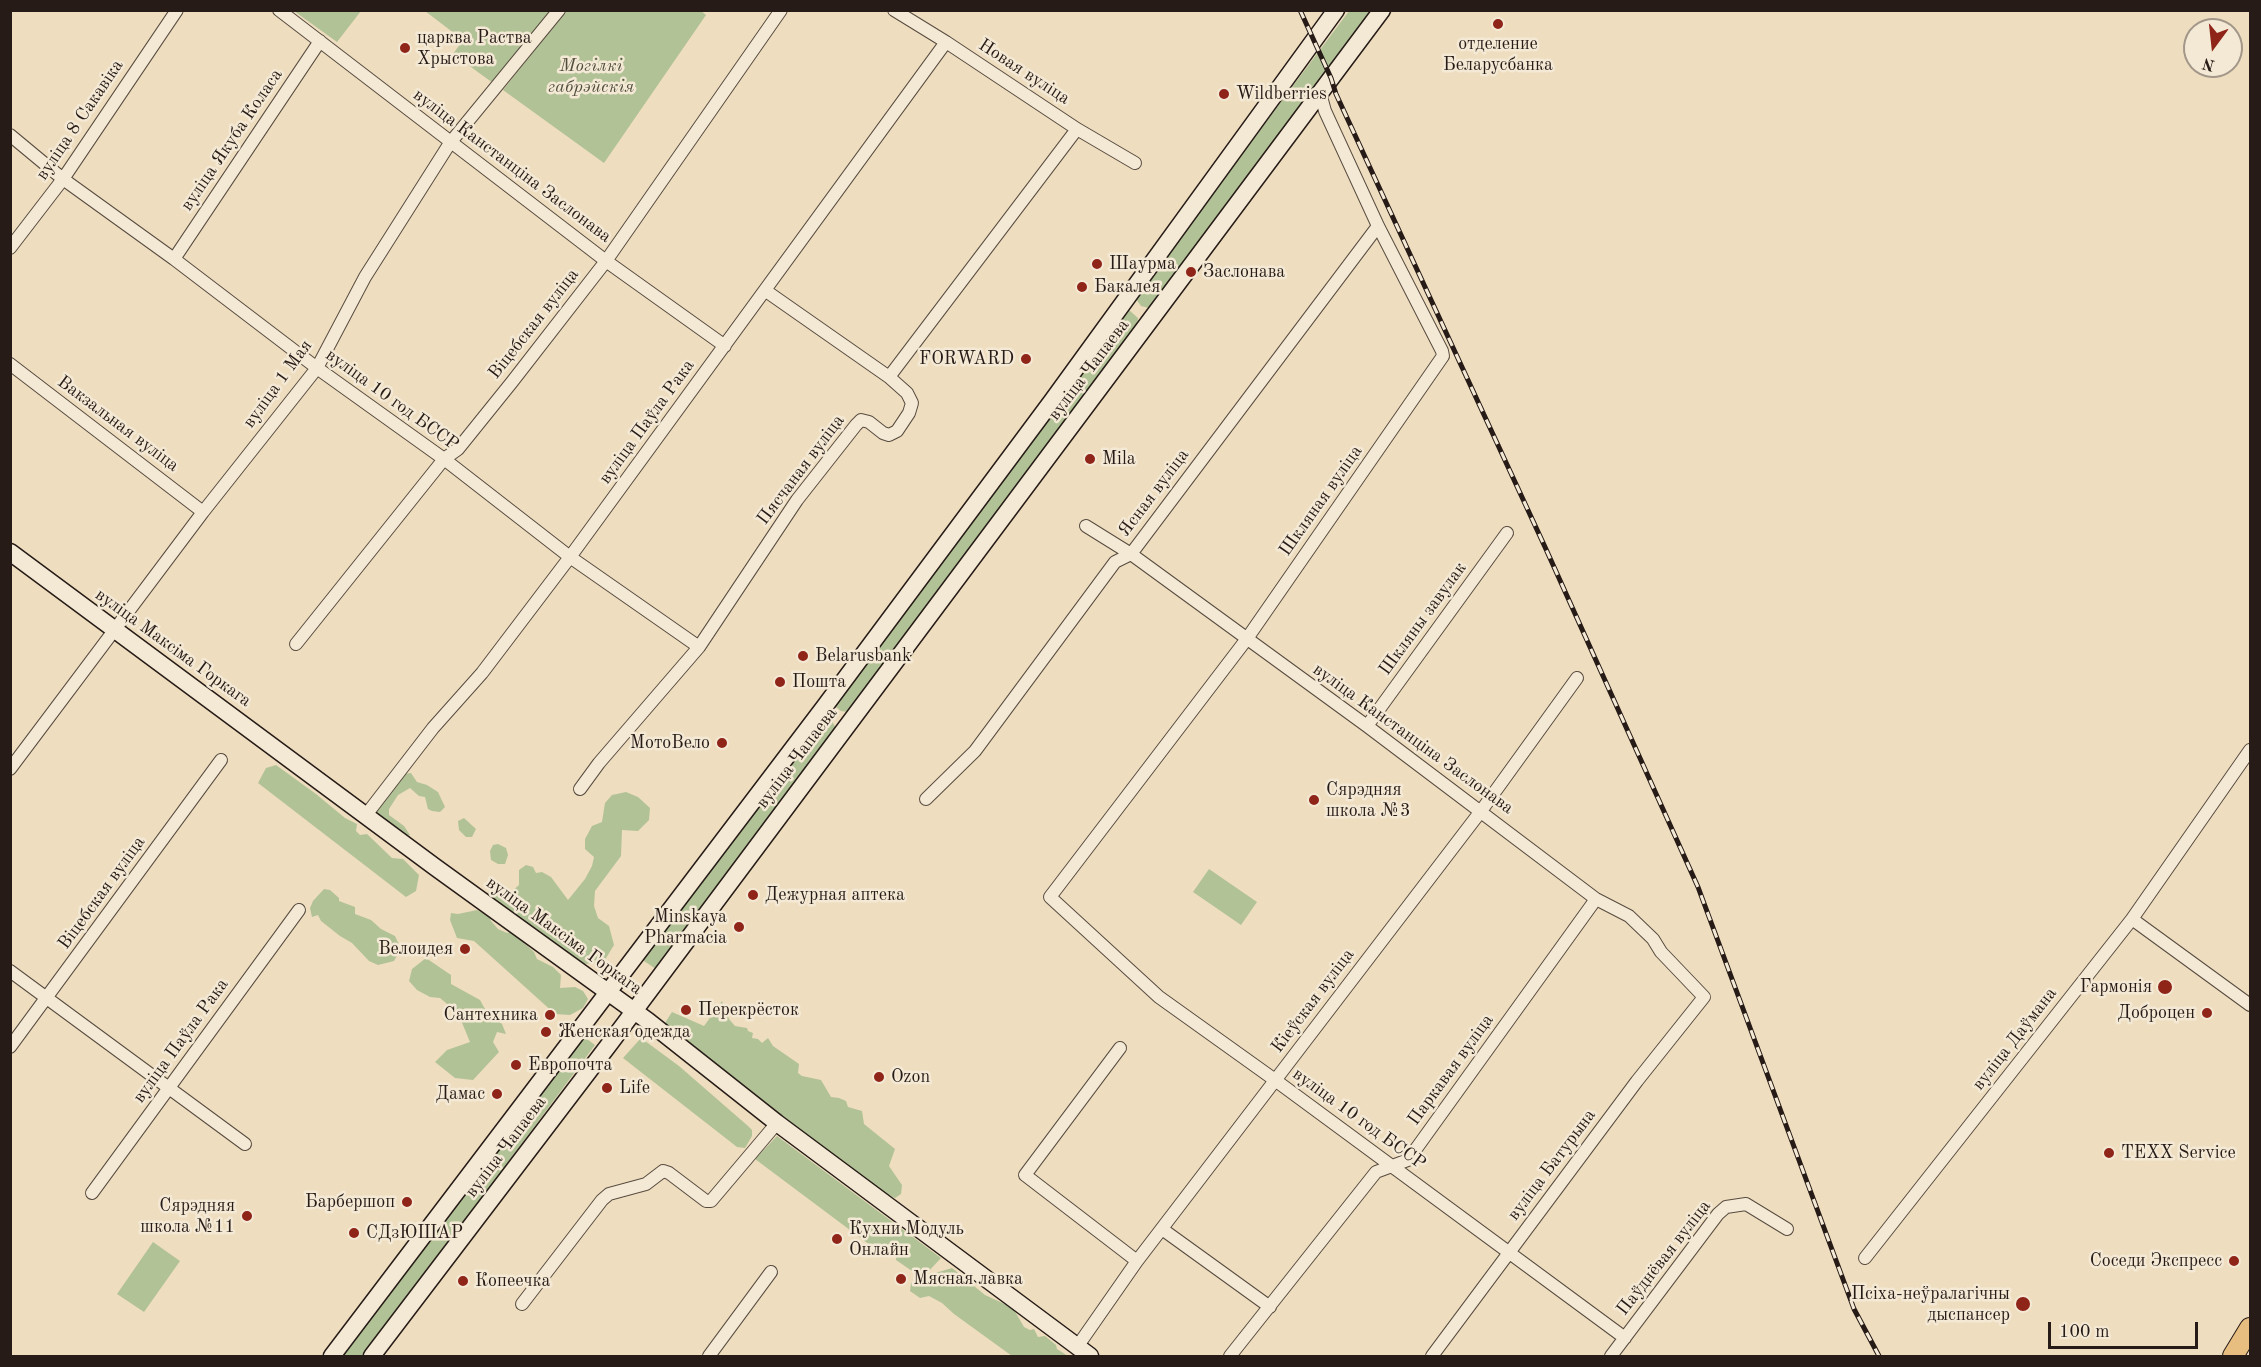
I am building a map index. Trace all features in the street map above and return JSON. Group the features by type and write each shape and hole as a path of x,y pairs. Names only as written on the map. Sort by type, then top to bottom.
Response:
{"main road":[{"name":"вуліца Чапаева","path":"332,1356 825,706 1066,382 1336,10"},
{"name":"вуліца Чапаева","path":"372,1356 634,1011 1382,10"},
{"name":"вуліца Максіма Горкага","path":"10,552 634,1011 777,1124 1083,1352"},
{"path":"825,706 847,724"},
{"path":"2233,1356 2250,1328"}],"street":[{"name":"вуліца 8 Сакавіка","path":"10,248 63,179 177,10"},
{"name":"вуліца Канстанціна Заслонава","path":"279,10 606,261 725,346"},
{"name":"вуліца 1 Мая","path":"10,769 203,512 316,368 365,277 450,143 559,10"},
{"name":"Віцебская вуліца","path":"296,644 444,459 458,449 606,261 781,10"},
{"name":"Новая вуліца","path":"894,10 1077,129 1135,163"},
{"name":"вуліца Якуба Коласа","path":"174,259 320,41"},
{"name":"вуліца Паўла Рака","path":"366,815 433,728 482,673 570,557 946,42"},
{"name":"Шкляная вуліца","path":"1050,897 1246,640 1443,356 1378,225 1325,111 1320,93"},
{"path":"766,291 889,377 1077,129"},
{"name":"вуліца 10 год БССР","path":"10,135 63,179 174,259 316,368 444,459 570,557 699,647"},
{"name":"Ясная вуліца","path":"926,799 975,751 1115,562 1131,554 1378,225"},
{"name":"Вакзальная вуліца","path":"10,364 203,512"},
{"name":"Пясчаная вуліца","path":"580,789 599,763 699,647 797,500 856,425 861,420 889,435 897,431 909,414 912,403 907,393 889,377"},
{"name":"вуліца Канстанціна Заслонава","path":"1086,526 1131,554 1367,726 1596,899 1629,916 1653,939 1661,952 1704,997"},
{"name":"Шкляны завулак","path":"1367,726 1507,533"},
{"name":"Кіеўская вуліца","path":"1083,1352 1137,1261 1481,811 1577,678"},
{"name":"вуліца Даўмана","path":"1865,1258 2132,919 2250,750"},
{"name":"Віцебская вуліца","path":"10,1047 221,759"},
{"name":"вуліца 10 год БССР","path":"1050,897 1159,997 1625,1338"},
{"name":"Паркавая вуліца","path":"1230,1356 1376,1172 1408,1160 1596,899"},
{"name":"вуліца Паўла Рака","path":"92,1193 299,910"},
{"path":"2132,919 2250,1005"},
{"path":"10,971 244,1144"},
{"name":"вуліца Батурына","path":"1432,1356 1637,1080 1704,997"},
{"path":"1120,1048 1025,1175 1137,1261"},
{"path":"522,1304 609,1194 646,1184 663,1171 706,1201 711,1201 777,1124"},
{"name":"Паўднёвая вуліца","path":"1611,1356 1718,1214 1726,1207 1746,1204 1787,1229"},
{"path":"1162,1229 1270,1307"},
{"path":"709,1356 771,1272"}],"green space":[{"name":"Могілкі габрэйскія","path":"700,10 706,15 604,163 503,90 566,11"},
{"path":"294,11 361,11 337,42"},
{"path":"425,11 551,11 493,83 453,54 463,40"},
{"path":"1349,11 1375,11 1149,308 1141,306 1136,299 1137,294"},
{"path":"1129,310 1138,318 1137,328 1009,496 896,650 848,712 841,711 835,706 1124,311"},
{"path":"824,718 831,720 836,728 656,969 641,959"},
{"path":"276,765 345,818 357,824 356,831 360,835 367,834 392,858 403,859 419,875 416,891 406,897 258,783 266,768"},
{"path":"411,773 417,782 438,792 445,807 440,812 428,809 425,797 419,796 410,788 398,795 389,809 389,815 404,826 410,835 403,837 382,823 377,813 378,807 402,774"},
{"path":"626,792 638,797 650,808 649,820 638,831 622,830 621,856 595,891 594,906 598,918 609,926 614,945 603,963 579,964 486,894 493,889 510,893 519,885 519,870 526,865 533,867 536,873 542,872 551,877 568,900 592,866 594,857 585,849 585,839 592,826 602,822 605,803 612,795"},
{"path":"464,818 476,829 472,837 466,837 459,830 458,821"},
{"path":"498,844 506,848 508,855 505,864 498,864 491,860 490,851 493,845"},
{"path":"1209,869 1257,902 1241,925 1193,892"},
{"path":"324,889 330,890 339,898 339,901 355,907 355,914 371,920 381,929 395,936 401,949 394,961 378,965 369,961 352,943 321,921 318,915 312,917 310,908 313,901"},
{"path":"477,910 489,916 498,929 507,933 512,932 534,952 537,959 553,967 561,975 560,988 575,987 583,991 588,999 583,1008 570,1015 555,1014 474,941 457,938 450,920 451,913"},
{"path":"426,958 451,975 451,984 480,1000 486,1011 502,1024 506,1034 497,1032 493,1042 499,1052 473,1080 455,1078 435,1062 447,1050 470,1042 458,1013 440,998 430,997 417,990 409,981 412,969"},
{"path":"722,1001 729,1019 735,1026 747,1028 753,1033 752,1038 762,1043 768,1038 773,1046 799,1064 798,1073 821,1080 831,1097 846,1101 848,1107 862,1111 864,1124 895,1149 889,1166 902,1185 901,1194 895,1198 874,1187 663,1026 672,1012 704,1026"},
{"path":"579,1033 595,1045 364,1356 336,1356"},
{"path":"641,1038 679,1066 752,1130 752,1136 745,1148 737,1147 623,1058"},
{"path":"777,1136 941,1258 927,1273 912,1271 896,1260 897,1247 878,1251 755,1159"},
{"path":"153,1242 180,1261 144,1312 117,1294"},
{"path":"952,1268 985,1295 1013,1308 1024,1327 1034,1329 1038,1337 1045,1336 1056,1345 1057,1349 1068,1356 1012,1356 942,1303 929,1296 920,1298 910,1291 911,1283 919,1278"}],"railway":[{"path":"1300,10 1336,94 1545,547 1698,887 1854,1309 1879,1356"}],"place":[{"name":"отделение Беларусбанка","path":"1498,24"},
{"name":"царква Раства Хрыстова","path":"405,48"},
{"name":"Wildberries","path":"1224,94"},
{"name":"Шаурма","path":"1097,264"},
{"name":"Заслонава","path":"1191,272"},
{"name":"Бакалея","path":"1082,287"},
{"name":"FORWARD","path":"1026,359"},
{"name":"Mila","path":"1090,459"},
{"name":"Belarusbank","path":"803,656"},
{"name":"Пошта","path":"780,682"},
{"name":"МотоВело","path":"722,743"},
{"name":"Сярэдняя школа №3","path":"1314,800"},
{"name":"Дежурная аптека","path":"753,895"},
{"name":"Minskaya Pharmacia","path":"739,927"},
{"name":"Велоидея","path":"465,949"},
{"name":"Гармонія","path":"2165,987"},
{"name":"Перекрёсток","path":"686,1010"},
{"name":"Доброцен","path":"2207,1013"},
{"name":"Сантехника","path":"550,1015"},
{"name":"Женская одежда","path":"546,1032"},
{"name":"Европочта","path":"516,1065"},
{"name":"Ozon","path":"879,1077"},
{"name":"Life","path":"607,1088"},
{"name":"Дамас","path":"497,1094"},
{"name":"TEXX Service","path":"2109,1153"},
{"name":"Барбершоп","path":"407,1202"},
{"name":"Сярэдняя школа №11","path":"247,1216"},
{"name":"СДзЮШАР","path":"354,1233"},
{"name":"Кухни Модуль Онлайн","path":"837,1239"},
{"name":"Соседи Экспресс","path":"2234,1261"},
{"name":"Мясная лавка","path":"901,1279"},
{"name":"Копеечка","path":"463,1281"},
{"name":"Псіха-неўралагічны дыспансер","path":"2023,1304"}]}
